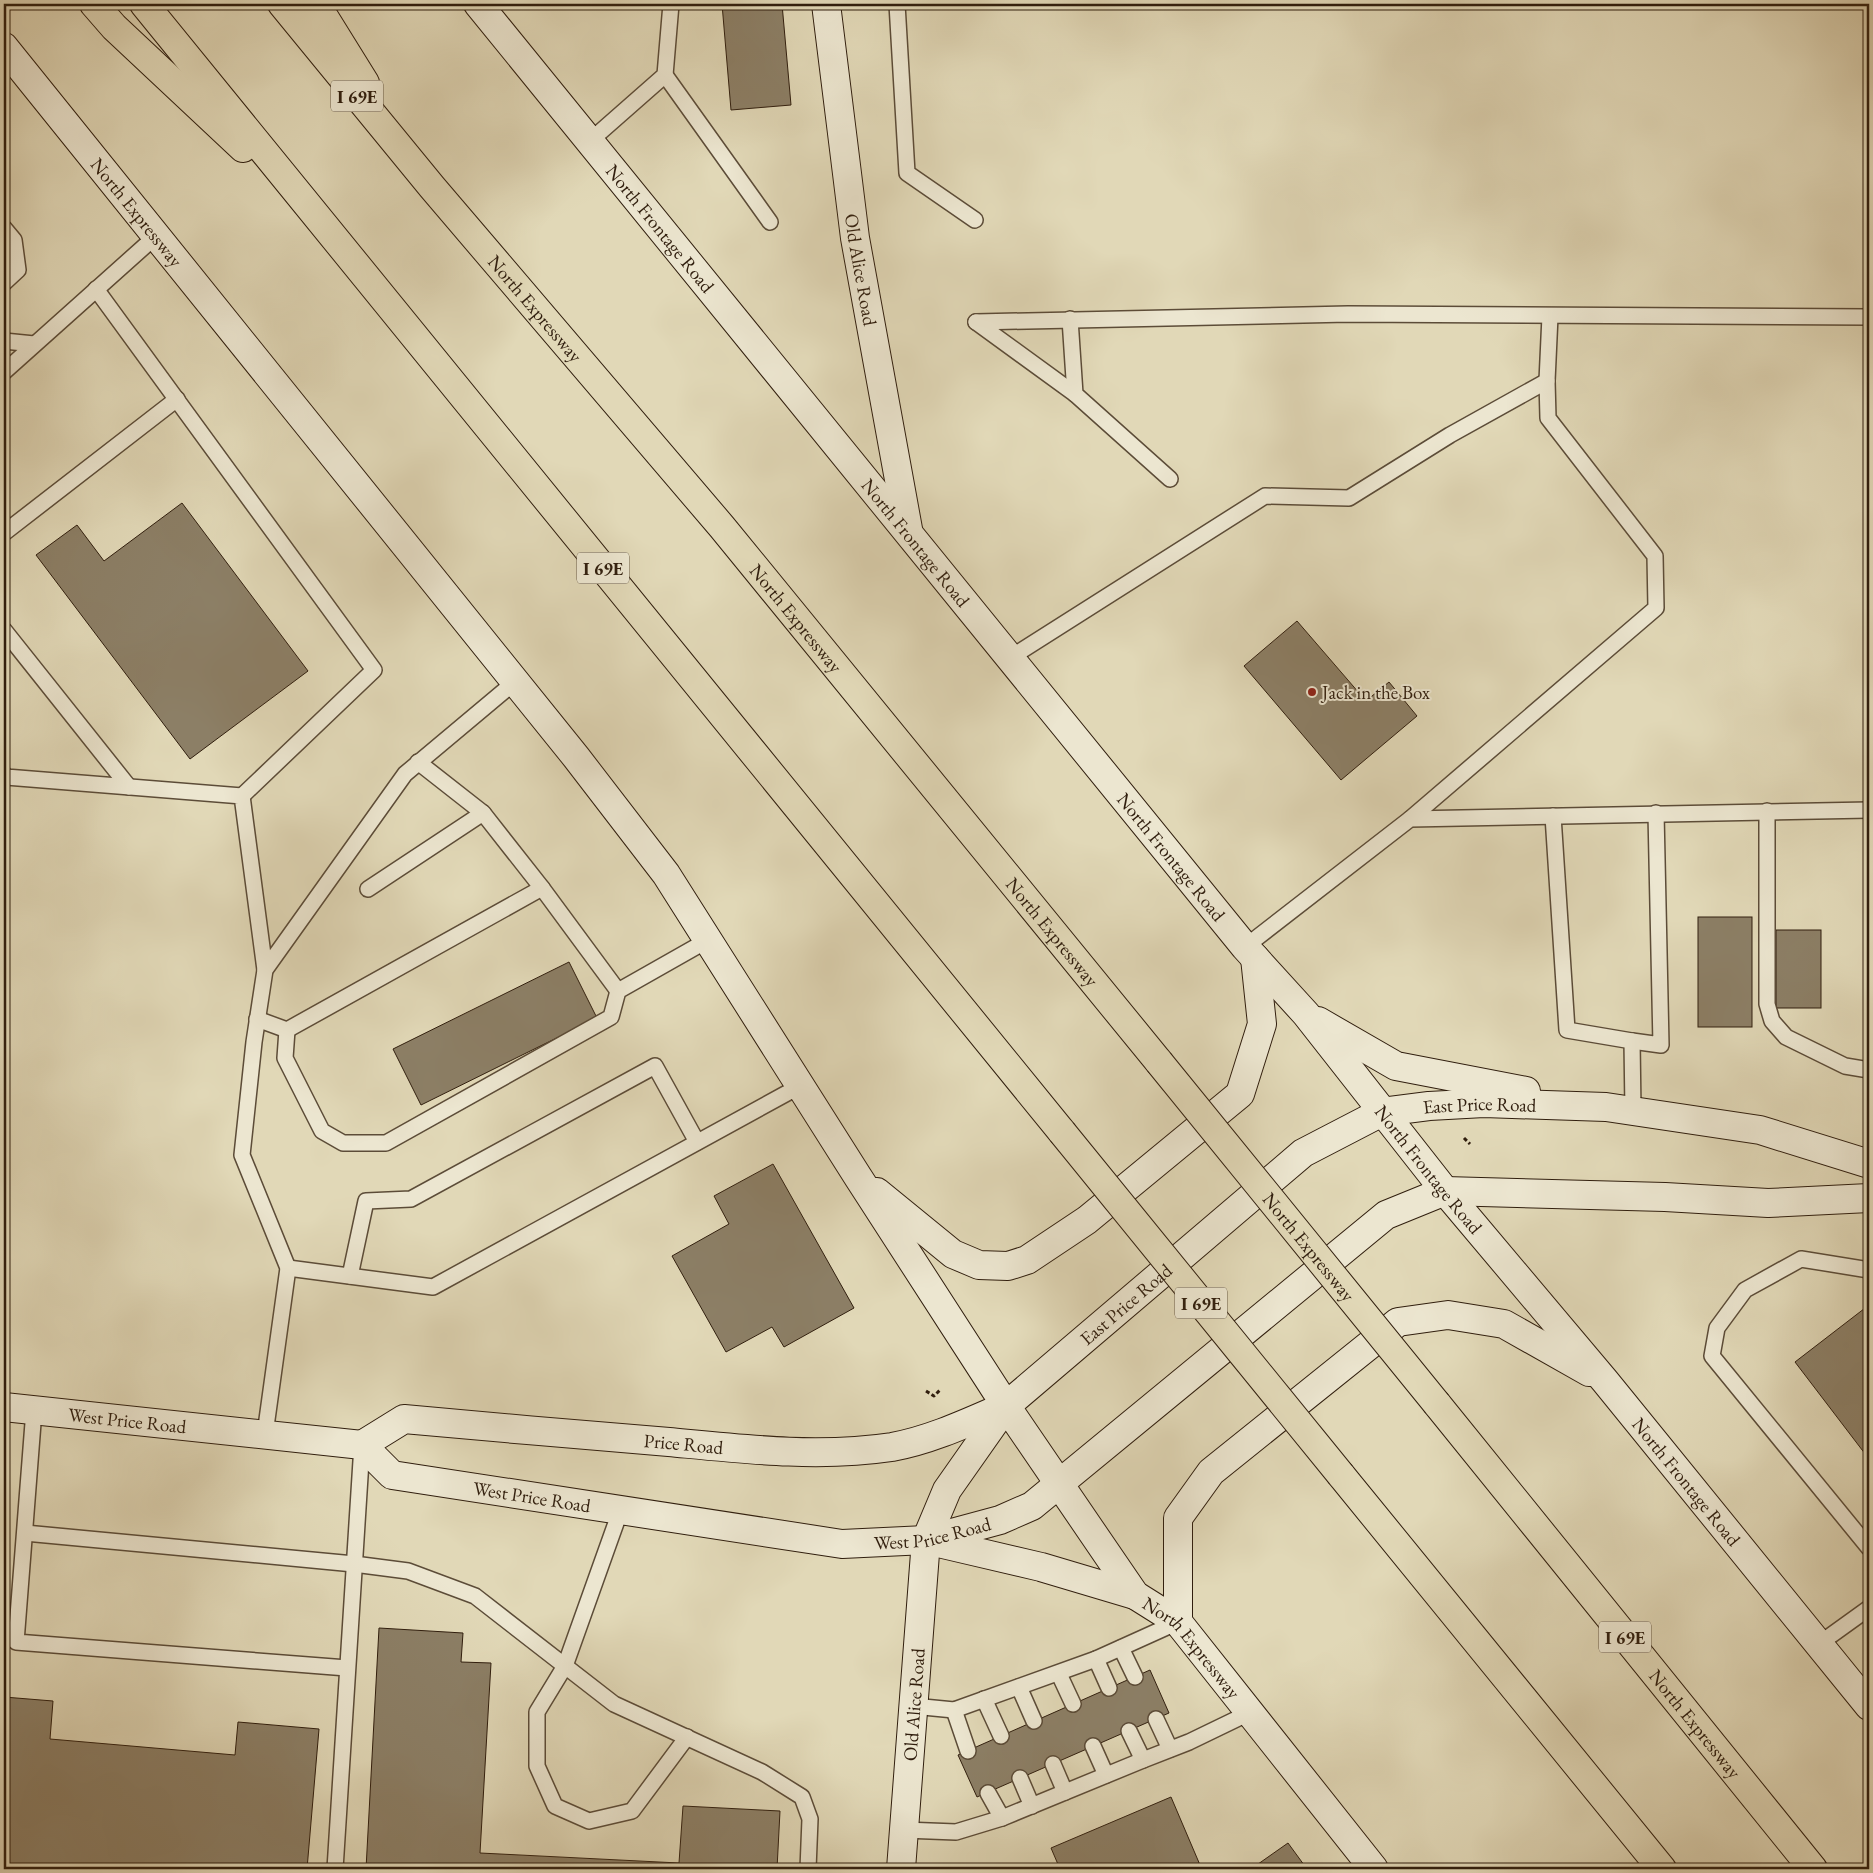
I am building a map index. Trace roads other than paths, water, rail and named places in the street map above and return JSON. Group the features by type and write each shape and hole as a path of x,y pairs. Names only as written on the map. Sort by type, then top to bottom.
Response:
{"highway":[{"path":"94,4 114,27 319,219"},
{"name":"I 69E","path":"144,4 1662,1869"},
{"name":"North Expressway","path":"282,4 432,187 722,527 1438,1404 1813,1869"},
{"path":"316,4 432,187"},
{"path":"1751,1793 1826,1869"}],"main road":[{"name":"North Frontage Road","path":"478,4 1250,953 1306,1014 1444,1191 1605,1381 1869,1706"},
{"name":"Old Alice Road","path":"826,4 855,238 908,533"},
{"name":"North Expressway","path":"4,47 516,681 666,874 858,1178 1006,1406 1135,1594 1178,1622 1374,1869"},
{"path":"858,1178 954,1254 979,1265 1008,1266 1027,1260 1087,1220 1240,1094 1262,1024 1250,953"},
{"path":"1306,1014 1396,1066 1606,1107"},
{"name":"East Price Road","path":"1006,1406 1303,1154 1382,1112 1429,1106 1484,1103 1606,1107 1760,1130 1869,1164"},
{"path":"1059,1484 1386,1215 1444,1191 1665,1197 1768,1203 1869,1198"},
{"path":"1178,1622 1178,1518 1211,1472 1398,1322 1448,1315 1504,1324 1605,1381"},
{"name":"Old Alice Road","path":"901,1869 926,1540 948,1490 1006,1406"},
{"name":"Price Road","path":"362,1444 404,1419 706,1446 804,1452 852,1452 894,1446 941,1433 1006,1406"},
{"name":"West Price Road","path":"4,1407 362,1444 392,1474 842,1544 926,1540 1000,1520 1032,1506 1059,1484"},
{"path":"926,1540 1032,1564 1135,1594"}],"lane":[{"path":"672,4 665,75 770,222"},
{"path":"897,4 907,173 975,220"},
{"path":"590,140 665,75"},
{"path":"4,228 14,240 18,270 4,283"},
{"path":"4,372 156,236"},
{"path":"4,774 6,777 242,796 374,670 96,289"},
{"path":"1170,479 1075,394 976,322 1320,314 1869,317"},
{"path":"1250,953 1656,608 1655,556 1548,418 1547,381 1550,316"},
{"path":"1070,319 1075,394"},
{"path":"4,341 34,344"},
{"path":"1010,658 1266,496 1349,498 1450,435 1547,381"},
{"path":"4,533 177,399"},
{"path":"4,630 129,787"},
{"path":"266,970 405,774 516,681"},
{"path":"418,762 482,813 542,888 618,991"},
{"path":"242,796 266,970 257,1019 242,1155 288,1268 265,1434"},
{"path":"1410,819 1869,810"},
{"path":"1767,811 1767,1004 1772,1021 1786,1037 1845,1066 1869,1070"},
{"path":"368,890 482,813"},
{"path":"1553,816 1567,1030 1661,1046 1656,813"},
{"path":"257,1019 287,1030 542,888"},
{"path":"287,1030 285,1058 322,1131 343,1143 386,1143 610,1017 618,991 708,940"},
{"path":"1632,1041 1633,1112"},
{"path":"350,1276 366,1202 411,1199 654,1066 697,1142"},
{"path":"288,1268 433,1287 800,1086"},
{"path":"1869,1270 1801,1259 1745,1290 1717,1328 1712,1356 1869,1548"},
{"path":"34,1410 25,1533 10,1645 347,1668"},
{"path":"335,1869 362,1444"},
{"path":"621,1509 565,1666 537,1712 537,1766 555,1806 589,1821 632,1811 687,1737"},
{"path":"25,1533 408,1570 476,1596 614,1704 762,1772 802,1797 810,1819 808,1869"},
{"path":"1819,1644 1869,1608"},
{"path":"913,1706 954,1710 1059,1674 1178,1622"},
{"path":"1121,1648 1135,1677"},
{"path":"1096,1659 1109,1688"},
{"path":"1059,1674 1073,1704"},
{"path":"1019,1687 1034,1721"},
{"path":"984,1699 1001,1736"},
{"path":"954,1710 968,1751"},
{"path":"904,1830 956,1832 1002,1818 1190,1742 1249,1713"},
{"path":"1156,1719 1170,1749"},
{"path":"1129,1731 1143,1760"},
{"path":"1093,1746 1106,1775"},
{"path":"1053,1764 1065,1792"},
{"path":"1020,1778 1032,1806"},
{"path":"988,1793 1002,1818"}],"place":[{"name":"Jack in the Box","path":"1312,692"}]}
